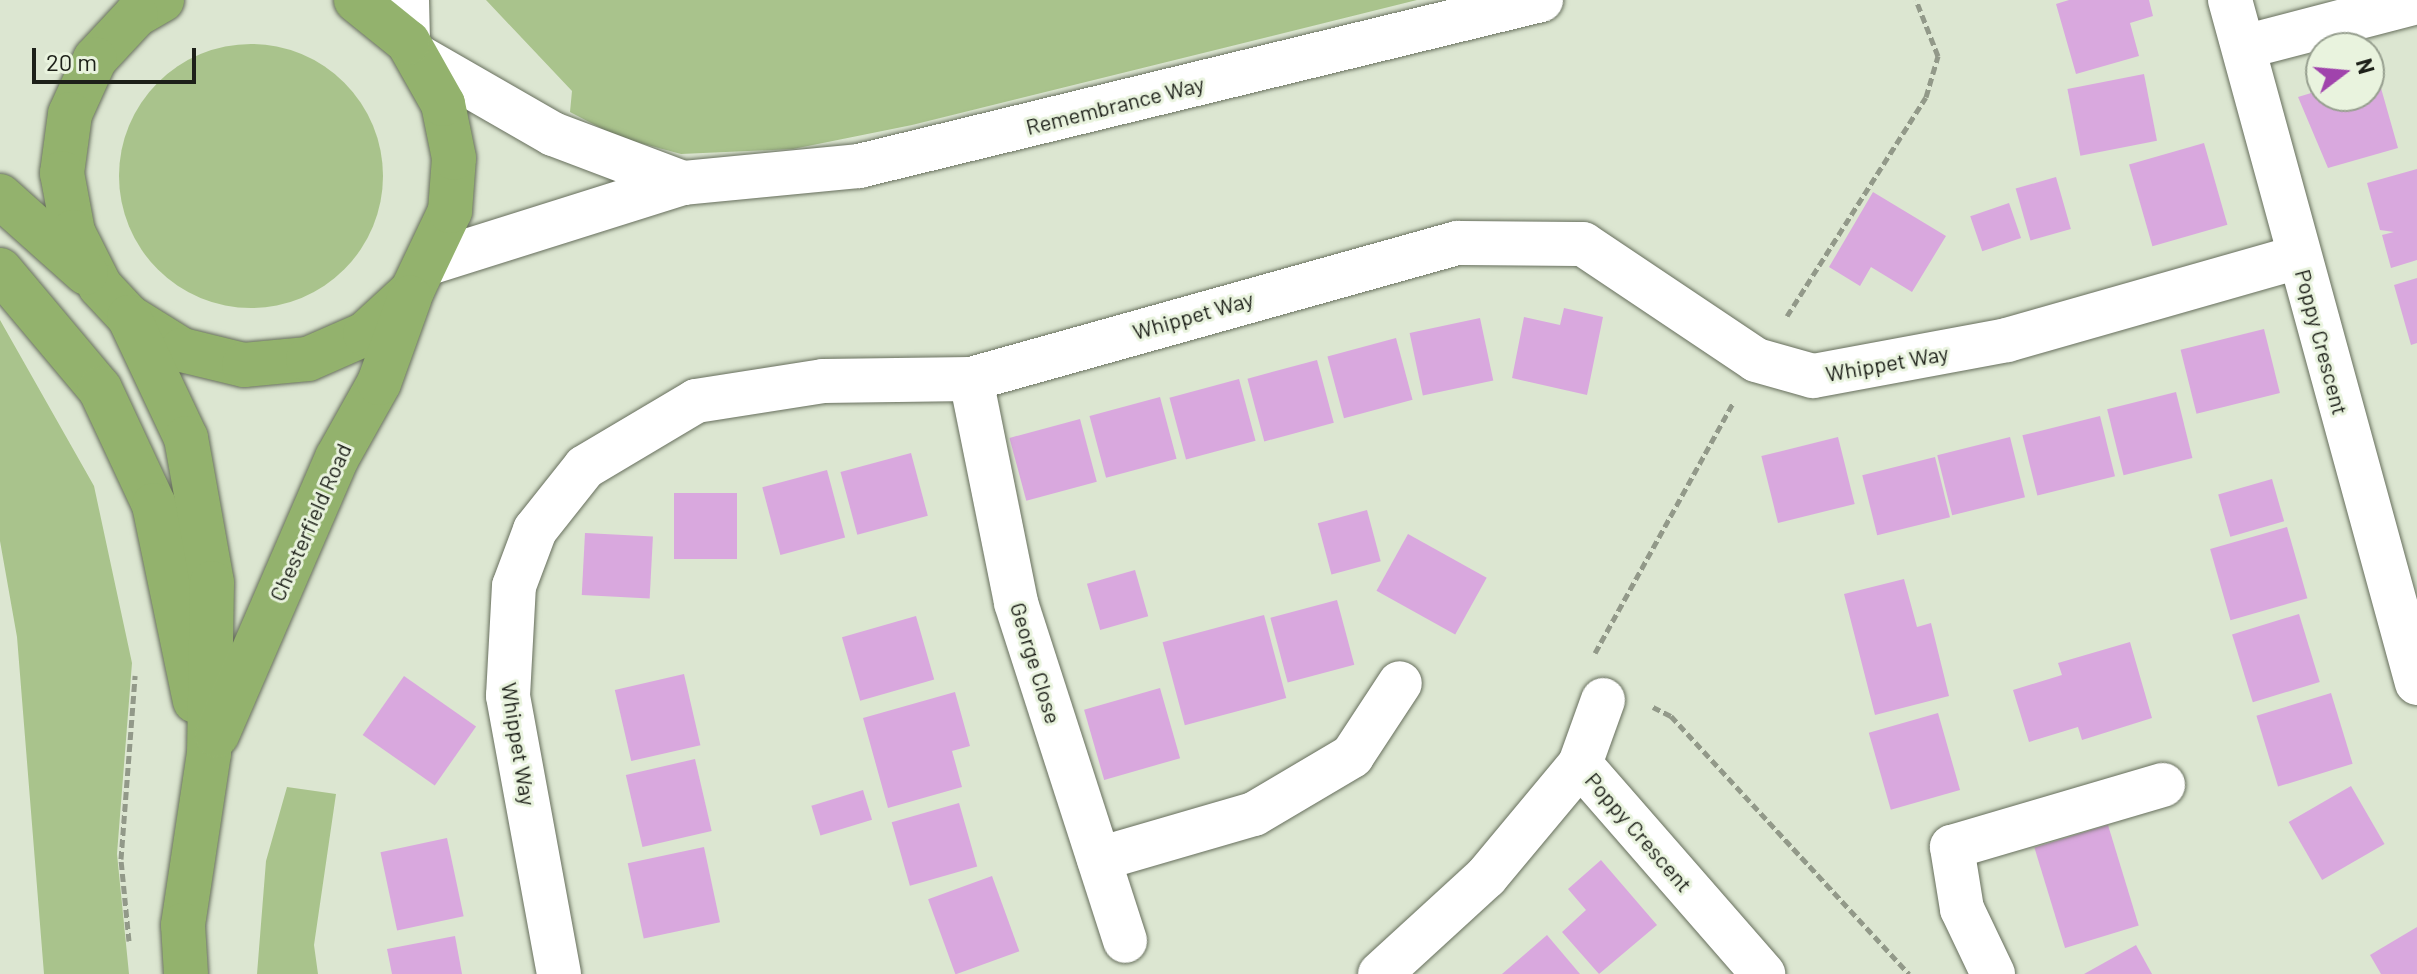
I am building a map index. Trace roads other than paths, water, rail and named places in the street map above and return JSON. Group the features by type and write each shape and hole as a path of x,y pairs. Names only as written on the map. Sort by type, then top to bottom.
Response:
{"highway":[{"name":"Chesterfield Road","path":"162,0 136,15 95,59 70,114 62,173 73,232 115,301 186,438 212,583 209,753 183,925 186,974"},
{"path":"356,0 411,33"},
{"name":"Chesterfield Road","path":"209,753 337,458 379,383 450,211 454,158 443,104 411,33"},
{"path":"0,196 115,301 182,350 244,365 308,359 365,334 422,277"},
{"path":"0,270 100,389 154,505 209,753"}],"street":[{"name":"Remembrance Way","path":"422,277 683,183 859,166 1541,0"},
{"name":"Poppy Crescent","path":"2230,0 2417,683"},
{"path":"2244,47 2417,2"},
{"name":"Remembrance Way","path":"411,33 553,134 683,183"},
{"name":"Whippet Way","path":"559,974 508,696 514,586 535,530 585,467 696,401 823,381 971,379 1457,243 1583,244 1656,297 1756,360 1813,376 1875,370 2007,340 2298,257"},
{"name":"George Close","path":"971,379 1016,603 1125,941"},
{"path":"1580,764 1597,681"},
{"path":"1099,859 1254,814 1340,764 1400,683"},
{"name":"Poppy Crescent","path":"1380,974 1486,877 1580,764 1763,974"},
{"path":"1993,974 1962,909 1952,847 2163,785"}]}
